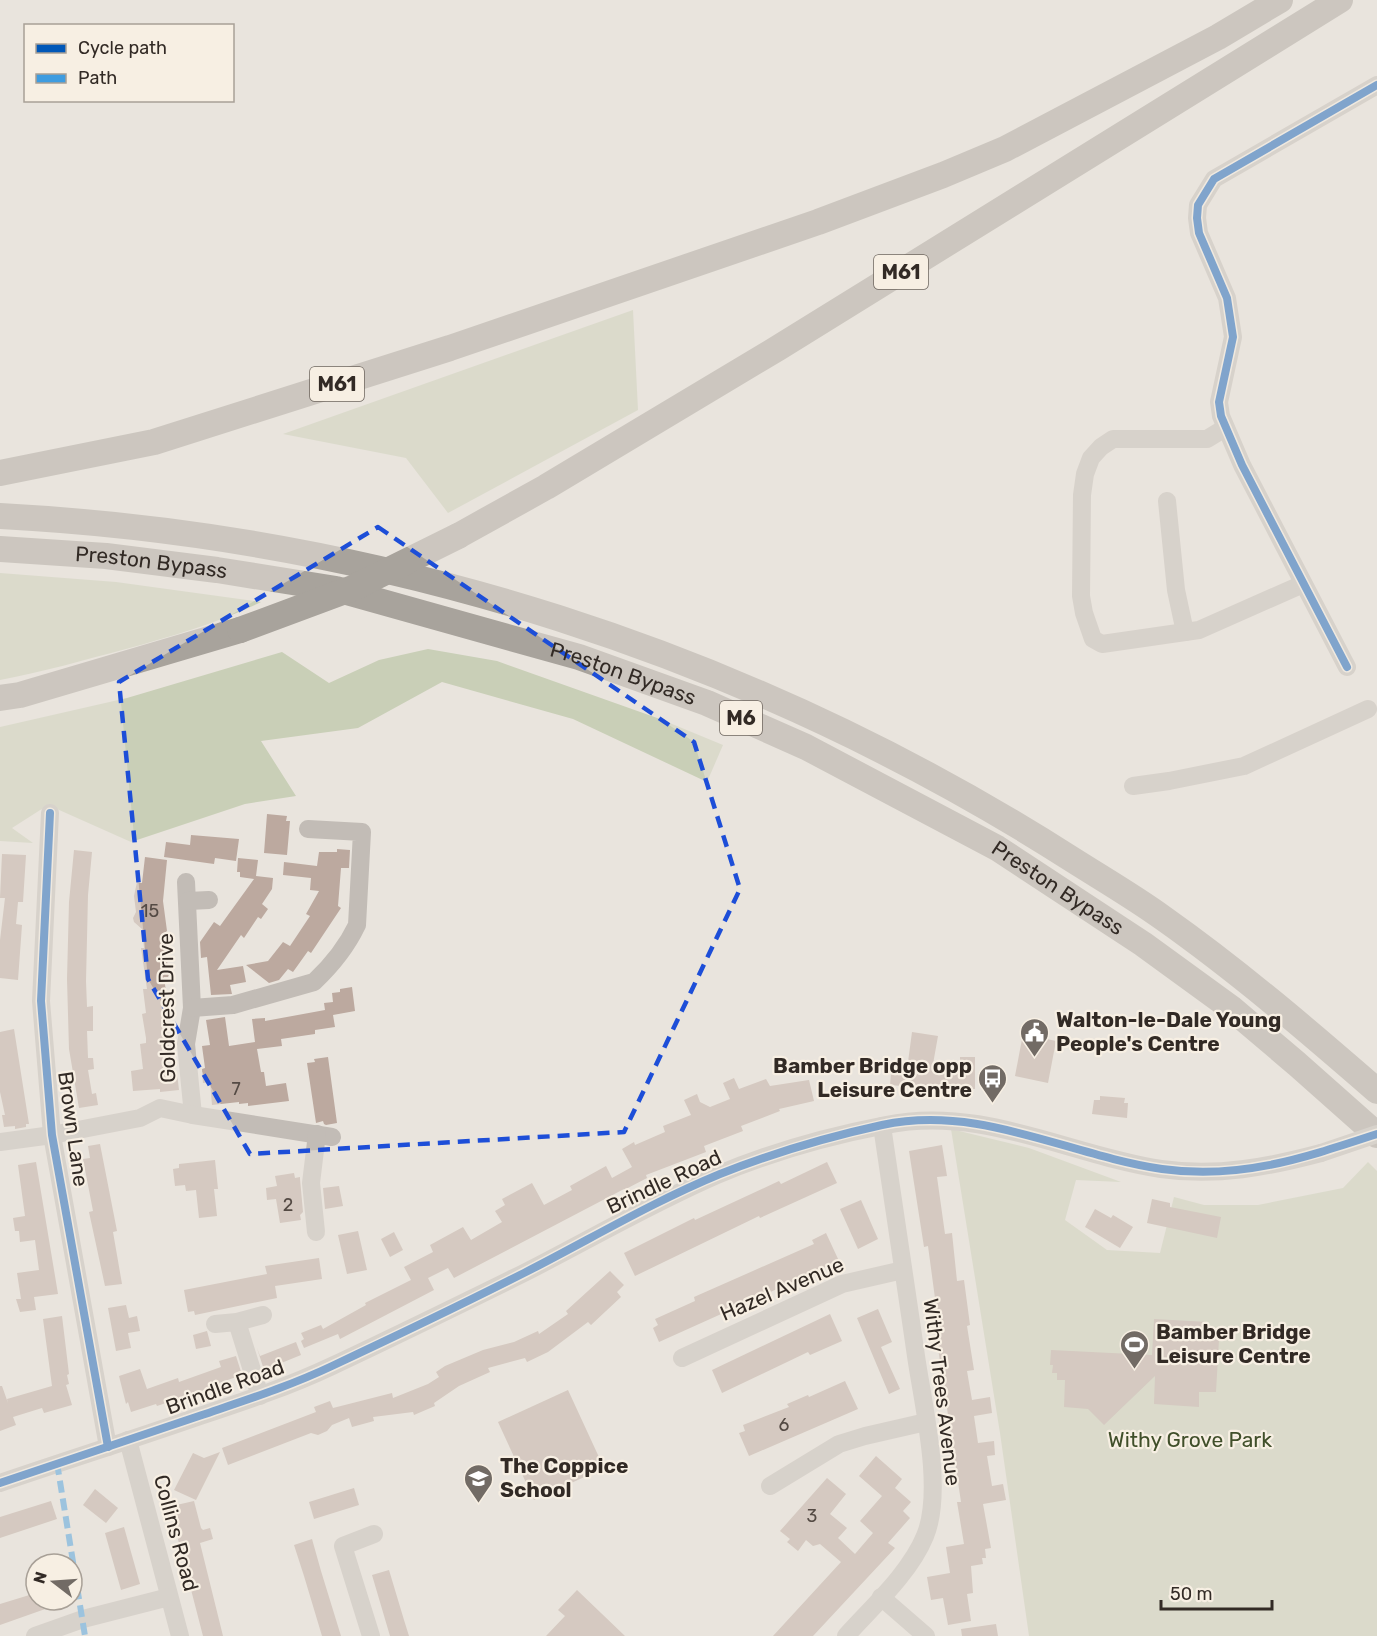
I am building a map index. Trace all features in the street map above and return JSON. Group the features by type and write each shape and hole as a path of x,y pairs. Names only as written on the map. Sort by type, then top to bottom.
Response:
{"highway":[{"name":"M61","path":"0,473 154,442 450,348 818,222 944,175 1005,148 1218,37 1280,0"},
{"name":"M61","path":"0,698 20,695 240,630 353,588 458,536 546,487 758,360 1340,0"},
{"name":"Preston Bypass","path":"0,516 58,519 177,531 300,551 521,607 631,642 739,683 841,729 943,781 1161,916 1307,1030 1377,1091"},
{"name":"Preston Bypass","path":"0,549 106,556 217,570 336,589 579,657 707,703 806,747 997,848 1143,944 1231,1008 1377,1135"}],"street":[{"path":"1347,667 1225,428 1219,402 1233,337 1227,298 1199,233 1197,218 1198,205 1214,179 1377,85"},
{"path":"1225,428 1208,439 1200,440 1113,439 1091,458 1085,474 1082,495 1081,596 1084,614 1093,639 1102,644 1199,630 1303,584"},
{"path":"1167,501 1176,590 1185,632"},
{"path":"1133,786 1244,766 1368,709"},
{"name":"Brown Lane","path":"50,813 41,1001 52,1135 108,1447"},
{"path":"192,1008 233,1005 314,982 347,956 357,925 362,832 308,829"},
{"name":"Goldcrest Drive","path":"186,882 192,1008 186,1044 193,1115"},
{"path":"188,901 209,900"},
{"name":"Brown Lane","path":"52,1135 140,1118 160,1108 193,1115"},
{"path":"193,1115 324,1135 312,1183 316,1232"},
{"name":"Brindle Road","path":"0,1483 260,1396 328,1368 524,1273 623,1220 717,1175 772,1155 882,1125 927,1119 1002,1127 1118,1159 1162,1169 1184,1171 1248,1170 1272,1166 1377,1135"},
{"name":"Withy Trees Avenue","path":"846,1636 900,1576 919,1551 931,1520 933,1483 926,1422 882,1125"},
{"path":"0,1142 52,1135"},
{"name":"Hazel Avenue","path":"682,1358 842,1284 903,1269"},
{"path":"215,1324 237,1322 263,1315"},
{"path":"237,1322 260,1396"},
{"path":"770,1486 839,1444 926,1422"},
{"name":"Collins Road","path":"128,1440 180,1636"},
{"path":"371,1636 344,1546 374,1534"},
{"path":"881,1597 926,1636"},
{"path":"35,1636 83,1619 169,1598"}],"highlighted area":[{"path":"378,527 694,742 740,889 624,1132 250,1154 148,979 119,682"}],"green space":[{"path":"633,310 638,410 448,513 406,458 283,434"},
{"path":"0,573 116,582 261,602 212,623 160,639 63,666 0,680"},
{"path":"428,649 497,661 660,719 723,745 707,782 573,719 442,682 358,728 261,741 296,796 245,804 131,842 48,805 12,828 33,843 0,841 0,727 127,698 282,652 329,683 379,660"},
{"name":"Withy Grove Park","path":"951,1129 1029,1148 1121,1182 1076,1180 1065,1220 1107,1250 1160,1253 1174,1197 1204,1205 1258,1205 1343,1188 1368,1162 1377,1171 1377,1636 1029,1636 1000,1433"}],"building":[{"path":"267,814 287,816 286,821 290,821 287,855 264,853"},
{"path":"191,835 239,839 236,861 215,858 214,864 164,857 166,842 190,845"},
{"path":"337,849 350,850 349,868 341,868 338,906 341,908 311,953 308,951 293,972 288,969 279,980 269,983 246,965 268,961 283,942 290,946 310,916 306,914 319,891 310,890 311,878 283,875 284,862 317,866 319,852 337,852"},
{"path":"74,850 92,852 88,895 86,981 87,1007 93,1006 93,1031 87,1031 88,1058 93,1058 94,1069 88,1070 92,1094 96,1093 98,1105 79,1108 69,1049 67,979 69,902"},
{"path":"2,854 26,855 23,902 18,902 16,924 22,925 18,980 0,978 0,940 5,898 0,898"},
{"path":"145,857 167,860 163,901 167,931 163,935 169,974 168,977 164,977 168,1007 164,1007 169,1046 167,1049 162,1049 164,1075 177,1073 179,1090 160,1092 160,1089 133,1091 131,1071 143,1069 140,1044 146,1043 142,1014 146,1013 143,989 147,989 141,948 144,948 142,929 133,918 136,912 134,896 137,882 142,883"},
{"path":"238,858 258,860 256,876 273,878 272,889 262,904 268,909 261,919 258,917 244,938 241,935 217,970 243,966 246,982 230,985 232,994 211,995 207,957 201,958 200,942 214,922 220,926 254,879 240,877 240,872 237,872"},
{"path":"352,987 355,1011 333,1015 335,1027 315,1030 315,1034 281,1039 282,1046 257,1049 266,1086 286,1083 289,1101 248,1106 248,1103 239,1104 239,1102 212,1105 210,1082 203,1083 202,1069 205,1068 202,1046 210,1045 206,1020 225,1017 229,1046 255,1042 252,1019 265,1018 265,1021 325,1010 324,1003 333,1002 332,993"},
{"path":"14,1029 29,1124 26,1124 26,1127 15,1129 15,1126 4,1127 2,1115 5,1115 0,1092 0,1032"},
{"path":"912,1032 938,1036 933,1064 960,1064 960,1057 975,1057 975,1089 935,1089 890,1085 892,1061 908,1062"},
{"name":"Walton-le-Dale Young People's Centre","path":"1023,1034 1056,1041 1048,1083 1015,1076"},
{"path":"328,1057 337,1123 326,1125 323,1121 316,1123 307,1063 315,1062 314,1059"},
{"path":"734,1078 739,1089 766,1079 770,1086 809,1080 814,1101 779,1109 780,1111 741,1126 743,1131 704,1146 706,1152 646,1175 647,1178 454,1278 448,1268 428,1278 434,1290 340,1339 338,1334 304,1348 301,1333 321,1325 323,1329 366,1305 365,1303 411,1280 404,1267 433,1252 430,1245 463,1227 471,1240 502,1222 495,1211 505,1205 502,1199 532,1183 544,1205 572,1190 570,1186 606,1166 612,1178 632,1167 622,1149 634,1142 635,1145 665,1132 663,1126 691,1115 684,1100 697,1094 700,1102 710,1107 730,1099 723,1083"},
{"path":"1100,1096 1125,1098 1124,1103 1128,1103 1127,1118 1092,1114 1094,1100 1100,1100"},
{"path":"100,1144 117,1231 113,1232 122,1284 105,1286 89,1212 93,1211 83,1159 90,1158 88,1146"},
{"path":"942,1145 947,1176 937,1177 945,1234 952,1233 957,1281 964,1280 970,1325 967,1326 974,1370 967,1371 972,1400 990,1397 992,1413 974,1416 978,1443 994,1441 995,1455 987,1456 992,1486 1003,1484 1006,1500 983,1504 991,1548 985,1549 986,1558 982,1558 983,1564 971,1566 973,1593 967,1594 971,1621 948,1625 943,1598 931,1600 927,1577 950,1573 946,1547 964,1544 957,1502 961,1502 935,1328 939,1328 928,1246 924,1247 909,1151"},
{"path":"215,1160 218,1189 214,1189 217,1216 199,1218 196,1190 186,1191 185,1185 175,1186 173,1169 179,1168 179,1164"},
{"path":"36,1162 58,1294 34,1297 36,1310 20,1312 16,1299 21,1299 17,1273 39,1270 35,1240 20,1242 19,1231 15,1231 13,1218 25,1216 18,1165"},
{"path":"827,1162 837,1183 760,1218 759,1216 635,1276 624,1253 694,1218 695,1220 779,1181 781,1184"},
{"path":"294,1173 295,1178 300,1177 303,1212 300,1215 301,1220 280,1223 276,1199 267,1200 266,1188 277,1186 275,1176"},
{"path":"339,1186 343,1206 325,1209 323,1188"},
{"path":"1152,1199 1170,1203 1170,1207 1221,1217 1217,1238 1147,1223"},
{"path":"861,1200 878,1239 858,1249 840,1209"},
{"path":"1095,1209 1111,1218 1113,1215 1133,1227 1120,1248 1085,1227"},
{"path":"358,1231 367,1270 347,1274 338,1235"},
{"path":"394,1232 403,1250 390,1257 381,1239"},
{"path":"826,1233 839,1261 659,1342 653,1328 658,1325 655,1319 695,1301 694,1297 814,1244 812,1240"},
{"path":"319,1258 322,1279 275,1286 277,1298 195,1315 194,1311 188,1312 184,1290 267,1274 265,1266"},
{"path":"610,1271 624,1285 617,1292 621,1297 591,1325 588,1322 548,1352 527,1362 525,1358 488,1368 490,1372 459,1386 434,1403 435,1406 414,1415 413,1412 373,1417 374,1421 352,1427 349,1418 332,1425 327,1431 318,1435 311,1433 228,1465 222,1448 316,1412 314,1407 330,1401 333,1408 392,1393 393,1398 428,1384 439,1377 436,1372 445,1366 483,1350 514,1342 538,1331 539,1334 568,1314 566,1311"},
{"path":"126,1305 129,1318 137,1316 140,1331 128,1333 131,1348 116,1351 108,1308"},
{"path":"878,1309 892,1342 881,1347 900,1389 889,1394 857,1318"},
{"path":"830,1314 842,1341 810,1355 808,1352 722,1393 712,1370"},
{"path":"62,1316 69,1374 67,1375 69,1384 66,1385 72,1405 44,1413 42,1408 13,1417 16,1425 0,1431 0,1386 2,1386 8,1403 7,1399 52,1386 43,1319"},
{"name":"Bamber Bridge Leisure Centre","path":"1154,1319 1208,1322 1209,1340 1219,1339 1216,1392 1199,1392 1199,1407 1154,1404 1155,1376 1104,1425 1088,1409 1064,1407 1065,1380 1057,1380 1057,1373 1052,1373 1051,1350 1152,1355"},
{"path":"207,1331 211,1346 196,1349 193,1335"},
{"path":"296,1342 301,1355 264,1370 257,1348 260,1356"},
{"path":"236,1356 242,1375 157,1406 156,1404 131,1412 128,1402 126,1404 119,1376 140,1369 147,1389 178,1378 179,1382 221,1367 219,1361"},
{"path":"845,1381 858,1409 749,1456 739,1433 745,1431 743,1425 789,1407 787,1404"},
{"path":"568,1390 604,1468 534,1500 498,1422"},
{"path":"220,1452 196,1500 174,1490 193,1453 204,1458"},
{"path":"876,1456 902,1479 895,1488 911,1502 903,1511 910,1518 888,1543 895,1548 813,1636 773,1636 841,1562 820,1544 813,1546 806,1540 798,1551 787,1542 790,1539 780,1531 827,1478 846,1494 830,1514 847,1528 838,1538 855,1554 873,1533 860,1521 882,1496 859,1476"},
{"path":"354,1488 359,1505 314,1519 309,1502"},
{"path":"95,1489 118,1508 106,1523 83,1505"},
{"path":"51,1501 57,1519 0,1538 0,1517"},
{"path":"194,1501 201,1528 203,1530 210,1528 213,1539 200,1543 223,1636 203,1636 172,1516 174,1516 172,1506"},
{"path":"124,1527 140,1584 121,1590 105,1533"},
{"path":"312,1539 341,1636 322,1636 294,1545"},
{"path":"389,1570 409,1636 390,1636 372,1575"},
{"path":"577,1590 625,1636 546,1636 565,1616 558,1610"},
{"path":"24,1597 24,1612 37,1612 0,1625 0,1604"},
{"path":"996,1624 998,1636 962,1636 961,1629"}],"marked path":[{"path":"57,1463 85,1636"}],"cycle path":[{"path":"1347,667 1242,465 1221,416 1219,402 1233,337 1227,298 1199,233 1197,218 1198,205 1214,179 1377,85"},
{"path":"50,813 41,1001 52,1135 108,1447"},
{"path":"0,1483 300,1380 476,1297 695,1185 760,1159 841,1135 882,1125 918,1120 954,1121 989,1126 1162,1169 1218,1172 1297,1159 1377,1134"}],"place":[{"name":"Walton-le-Dale Young People's Centre","path":"1035,1058"},
{"name":"Bamber Bridge opp Leisure Centre","path":"993,1104"},
{"name":"Bamber Bridge Leisure Centre","path":"1135,1370"},
{"name":"The Coppice School","path":"479,1504"}]}
